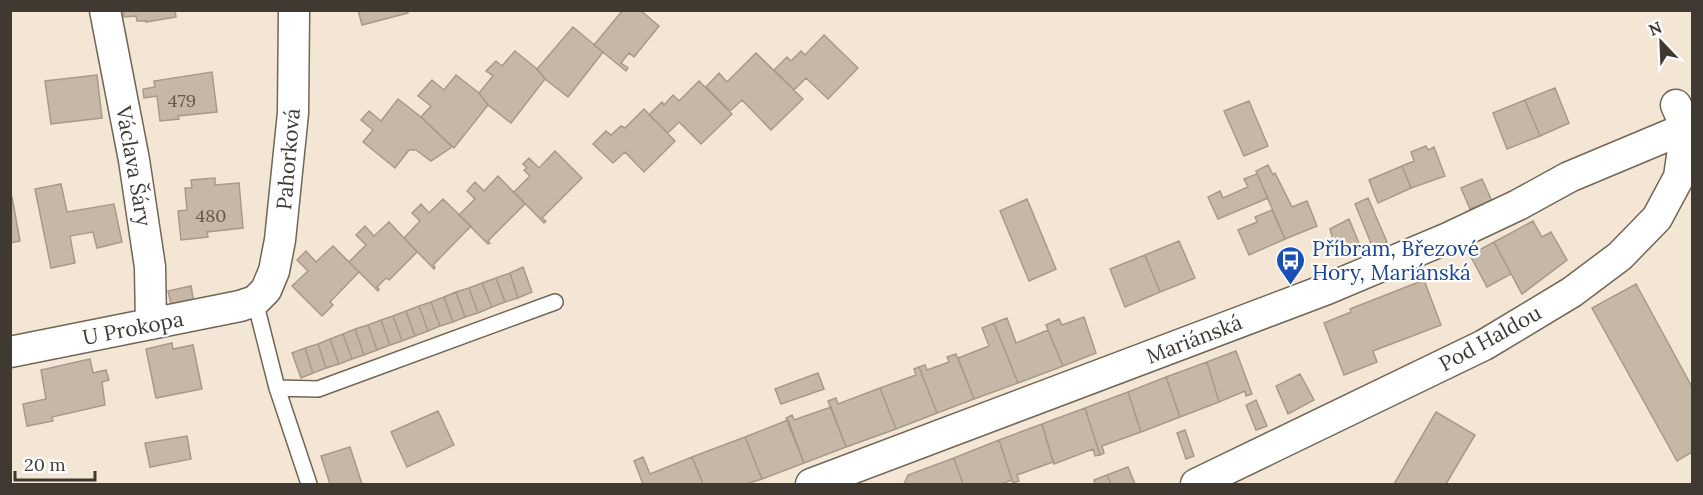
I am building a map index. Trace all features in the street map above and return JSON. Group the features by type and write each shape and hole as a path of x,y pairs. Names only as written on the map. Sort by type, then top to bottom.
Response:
{"street":[{"name":"Václava Šáry","path":"105,10 134,160 147,246 150,267 151,324"},
{"name":"Pahorková","path":"255,301 266,290 274,271 280,240 293,113 294,10"},
{"name":"Mariánská","path":"811,484 1327,289 1448,238 1569,177 1687,111"},
{"name":"Pod Haldou","path":"1196,484 1484,345 1572,292 1620,256 1657,218 1679,177 1687,111"},
{"name":"U Prokopa","path":"10,352 240,306 255,301"}],"lane":[{"path":"255,301 277,388 309,484"},
{"path":"277,388 318,389 555,302"}],"building":[{"path":"123,10 175,10 176,17 146,22 137,21 136,16 124,17"},
{"path":"358,10 407,10 408,13 362,25"},
{"path":"623,10 640,10 659,26 634,57 629,53 621,63 628,68 626,71 594,45"},
{"path":"573,27 603,52 568,97 545,79 537,69"},
{"path":"824,35 858,68 828,99 806,78 794,90 774,70 787,57 791,61 801,51 805,55"},
{"path":"515,51 537,69 545,79 511,123 488,105 479,93 493,76 486,71 496,61 502,66"},
{"path":"756,53 803,99 771,130 742,100 730,111 706,87 719,73 727,82"},
{"path":"212,72 217,112 178,116 179,119 160,121 157,96 144,98 143,89 155,87 154,81"},
{"path":"97,75 102,118 51,124 45,81"},
{"path":"456,75 479,93 488,105 454,148 421,117 431,106 418,96 432,80 444,90"},
{"path":"699,81 732,114 701,144 679,122 668,133 649,115 662,102 664,105 673,95 679,101"},
{"path":"1555,88 1569,123 1540,136 1525,100"},
{"path":"398,99 421,117 452,147 431,161 416,150 409,150 395,168 363,142 373,130 361,120 369,111 381,121"},
{"path":"1525,100 1540,136 1507,149 1493,113"},
{"path":"1249,101 1268,146 1244,156 1224,111"},
{"path":"644,109 675,141 644,172 625,152 613,163 593,144 606,131 611,135 621,126 625,128"},
{"path":"1426,146 1428,150 1434,147 1445,176 1411,188 1402,166 1414,161 1411,152"},
{"path":"555,151 582,178 542,218 546,221 544,223 514,192 530,176 524,170 527,168 523,164 529,158 539,168"},
{"path":"1268,165 1273,175 1275,173 1292,207 1307,201 1317,226 1285,239 1256,171"},
{"path":"1402,166 1411,188 1378,203 1369,180"},
{"path":"1257,174 1268,198 1218,219 1208,197 1220,191 1223,198 1248,187 1244,179"},
{"path":"498,176 525,204 488,241 490,243 488,244 459,215 475,199 467,191 475,182 484,191"},
{"path":"215,178 215,185 239,183 243,228 207,232 208,237 181,240 178,211 187,210 185,188 192,188 191,180"},
{"path":"1482,179 1492,201 1470,209 1461,188"},
{"path":"61,184 67,212 114,204 122,242 97,248 93,232 70,236 75,263 51,268 35,189"},
{"path":"12,197 20,241 10,243 10,198"},
{"path":"1368,198 1387,242 1373,248 1355,204"},
{"path":"443,199 471,226 433,265 434,269 404,238 420,221 412,213 421,204 429,213"},
{"path":"1027,199 1056,269 1029,281 1000,211"},
{"path":"1272,210 1285,239 1249,255 1238,230 1257,222 1255,217"},
{"path":"1349,219 1361,248 1338,258 1330,229"},
{"path":"1533,221 1542,237 1551,232 1567,260 1522,294 1494,242"},
{"path":"389,222 417,252 389,280 386,278 377,287 378,291 349,262 366,245 356,235 365,226 374,236"},
{"path":"1179,241 1195,278 1160,292 1145,255"},
{"path":"1494,242 1511,274 1487,287 1470,255"},
{"path":"333,246 359,272 330,302 333,305 322,316 292,286 308,271 297,260 306,251 316,262"},
{"path":"1145,255 1160,292 1125,307 1110,269"},
{"path":"523,267 532,292 518,298 510,273"},
{"path":"510,273 518,298 505,302 496,278"},
{"path":"496,278 505,302 492,307 482,283"},
{"path":"1424,280 1441,325 1373,351 1377,362 1344,375 1324,323 1351,312 1350,309"},
{"path":"482,283 492,307 478,313 469,288"},
{"path":"1636,284 1692,387 1692,452 1677,461 1592,308"},
{"path":"191,286 194,303 178,307 171,304 168,291"},
{"path":"469,288 478,313 465,317 456,292"},
{"path":"456,292 465,317 453,322 444,297"},
{"path":"444,297 453,322 440,326 431,302"},
{"path":"431,302 440,326 428,331 419,306"},
{"path":"419,306 428,331 415,336 406,311"},
{"path":"406,311 415,336 402,341 393,316"},
{"path":"393,316 402,341 390,345 381,320"},
{"path":"1084,317 1096,353 1063,366 1046,325 1059,319 1062,325"},
{"path":"1007,318 1016,343 1048,330 1063,366 1018,383 994,323"},
{"path":"381,320 390,345 377,350 368,325"},
{"path":"994,323 1018,383 974,399 958,358 989,346 982,328"},
{"path":"368,325 377,350 364,355 355,329"},
{"path":"355,329 364,355 352,359 343,334"},
{"path":"343,334 352,359 339,364 330,339"},
{"path":"330,339 339,364 326,368 318,344"},
{"path":"172,343 173,349 193,345 202,389 156,398 146,349"},
{"path":"318,344 326,368 313,373 305,348"},
{"path":"305,348 313,373 301,378 292,353"},
{"path":"1236,351 1252,394 1246,396 1245,391 1219,402 1207,362"},
{"path":"956,354 974,399 937,413 919,367 925,365 927,370 949,362 947,357"},
{"path":"90,359 93,373 106,370 109,380 102,382 105,405 52,417 53,421 27,426 23,404 46,399 41,370"},
{"path":"1207,362 1219,402 1180,417 1166,377"},
{"path":"919,367 937,413 896,429 880,388 916,375 914,369"},
{"path":"818,373 824,389 781,404 775,389"},
{"path":"1300,374 1314,400 1288,414 1276,386"},
{"path":"1166,377 1180,417 1141,432 1128,392"},
{"path":"880,388 896,429 846,447 828,401 836,398 838,404"},
{"path":"1128,392 1141,432 1102,446 1104,453 1100,455 1085,408"},
{"path":"1256,400 1267,426 1256,430 1246,405"},
{"path":"831,407 846,447 804,463 786,418 792,415 794,420"},
{"path":"1085,408 1100,455 1095,456 1093,449 1054,464 1042,424"},
{"path":"438,411 454,445 407,467 391,432"},
{"path":"1436,412 1475,435 1446,484 1394,484"},
{"path":"788,420 804,463 762,479 745,437"},
{"path":"1042,424 1053,462 1017,475 1019,481 1013,483 999,440"},
{"path":"1185,430 1194,456 1186,459 1177,433"},
{"path":"187,436 191,459 150,467 145,443"},
{"path":"745,437 762,479 746,484 703,484 692,457"},
{"path":"999,440 1012,480 1001,484 963,484 954,458"},
{"path":"350,447 362,484 330,484 321,456"},
{"path":"643,457 650,474 692,457 703,484 643,484 634,461"},
{"path":"954,458 963,484 904,484 908,475"},
{"path":"1128,467 1135,484 1111,484 1107,475"},
{"path":"1107,475 1111,484 1095,484 1094,480"}],"place":[{"name":"Příbram, Březové Hory, Mariánská","path":"1291,286"}]}
